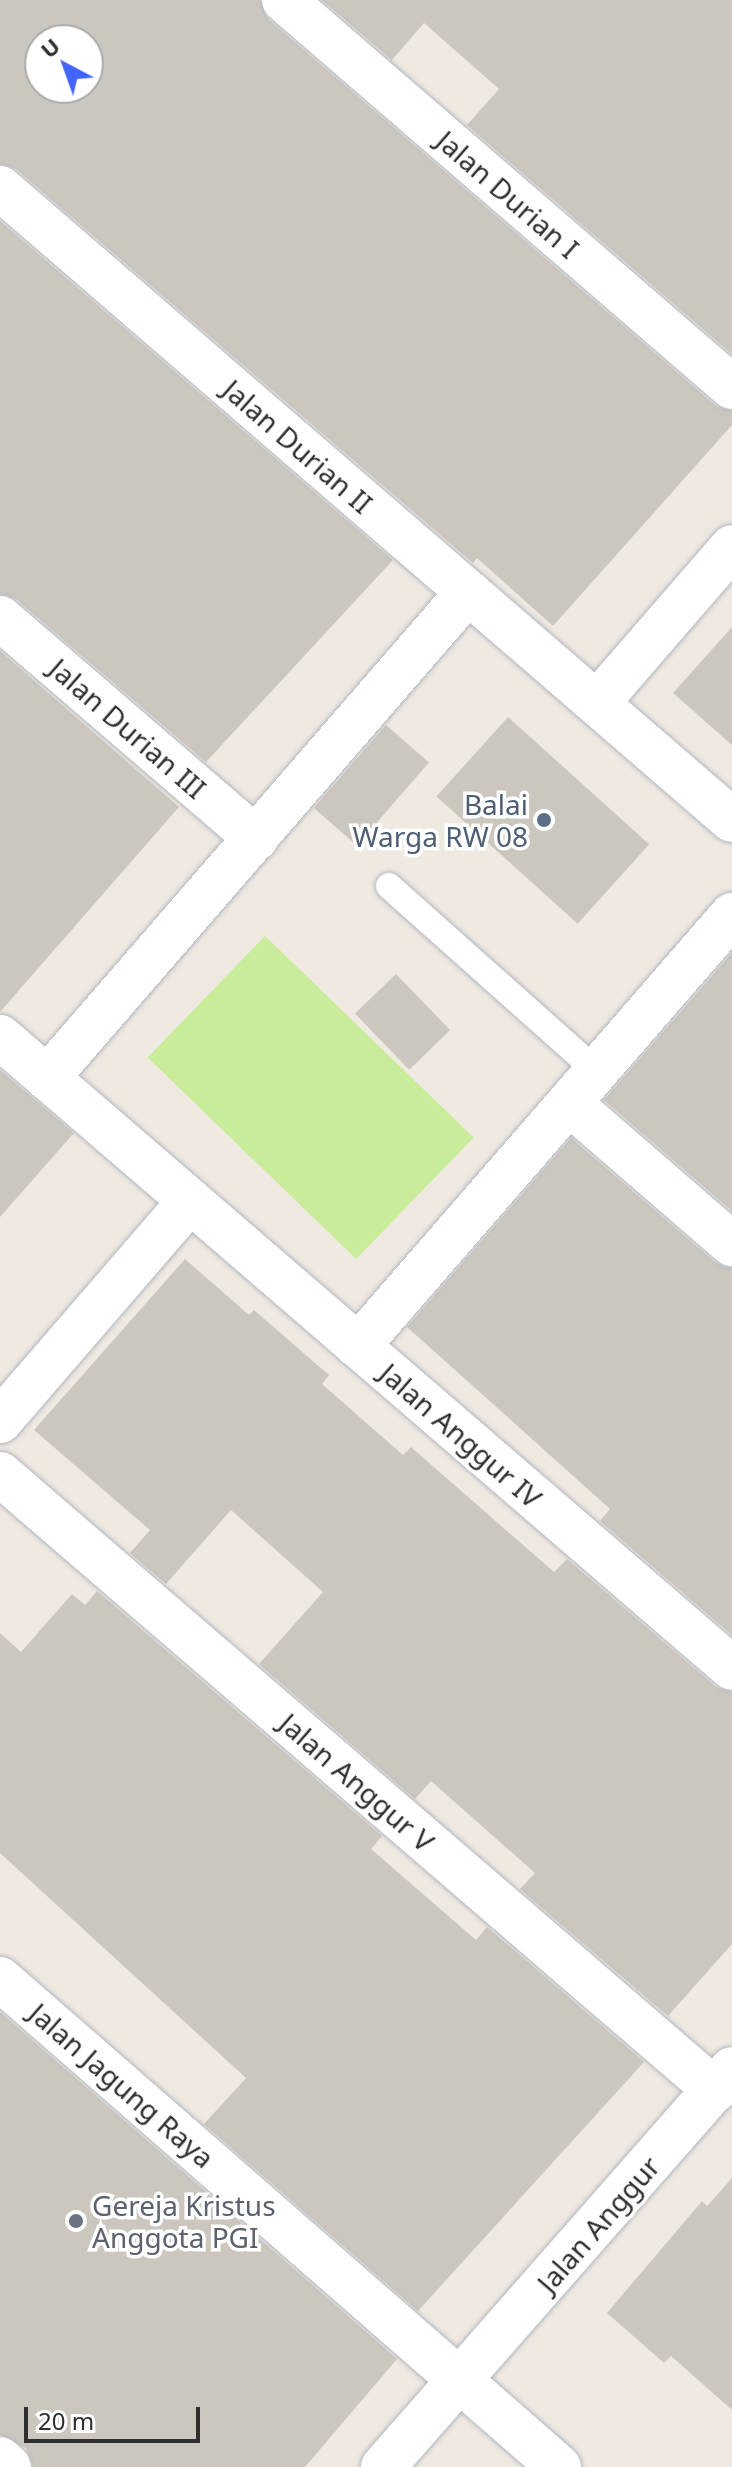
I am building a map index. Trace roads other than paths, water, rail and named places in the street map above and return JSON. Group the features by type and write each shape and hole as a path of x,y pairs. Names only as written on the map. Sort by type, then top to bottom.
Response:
{"street":[{"name":"Jalan Durian I","path":"284,0 732,387"},
{"name":"Jalan Durian II","path":"0,188 732,820"},
{"path":"597,703 732,547"},
{"path":"47,1078 468,592"},
{"name":"Jalan Durian III","path":"0,618 256,838"},
{"path":"358,1346 732,915"},
{"name":"Jalan Anggur IV","path":"0,1037 732,1668"},
{"path":"569,1103 732,1244"},
{"path":"0,1421 190,1201"},
{"name":"Jalan Anggur V","path":"0,1474 723,2080"},
{"name":"Jalan Jagung Raya","path":"0,1979 463,2379 559,2467"},
{"name":"Jalan Anggur","path":"383,2467 723,2080"},
{"path":"0,2459 9,2467"}],"lane":[{"path":"389,886 597,1071"}],"place":[{"name":"Balai Warga RW 08","path":"544,820"},
{"name":"Gereja Kristus Anggota PGI","path":"76,2221"}]}
